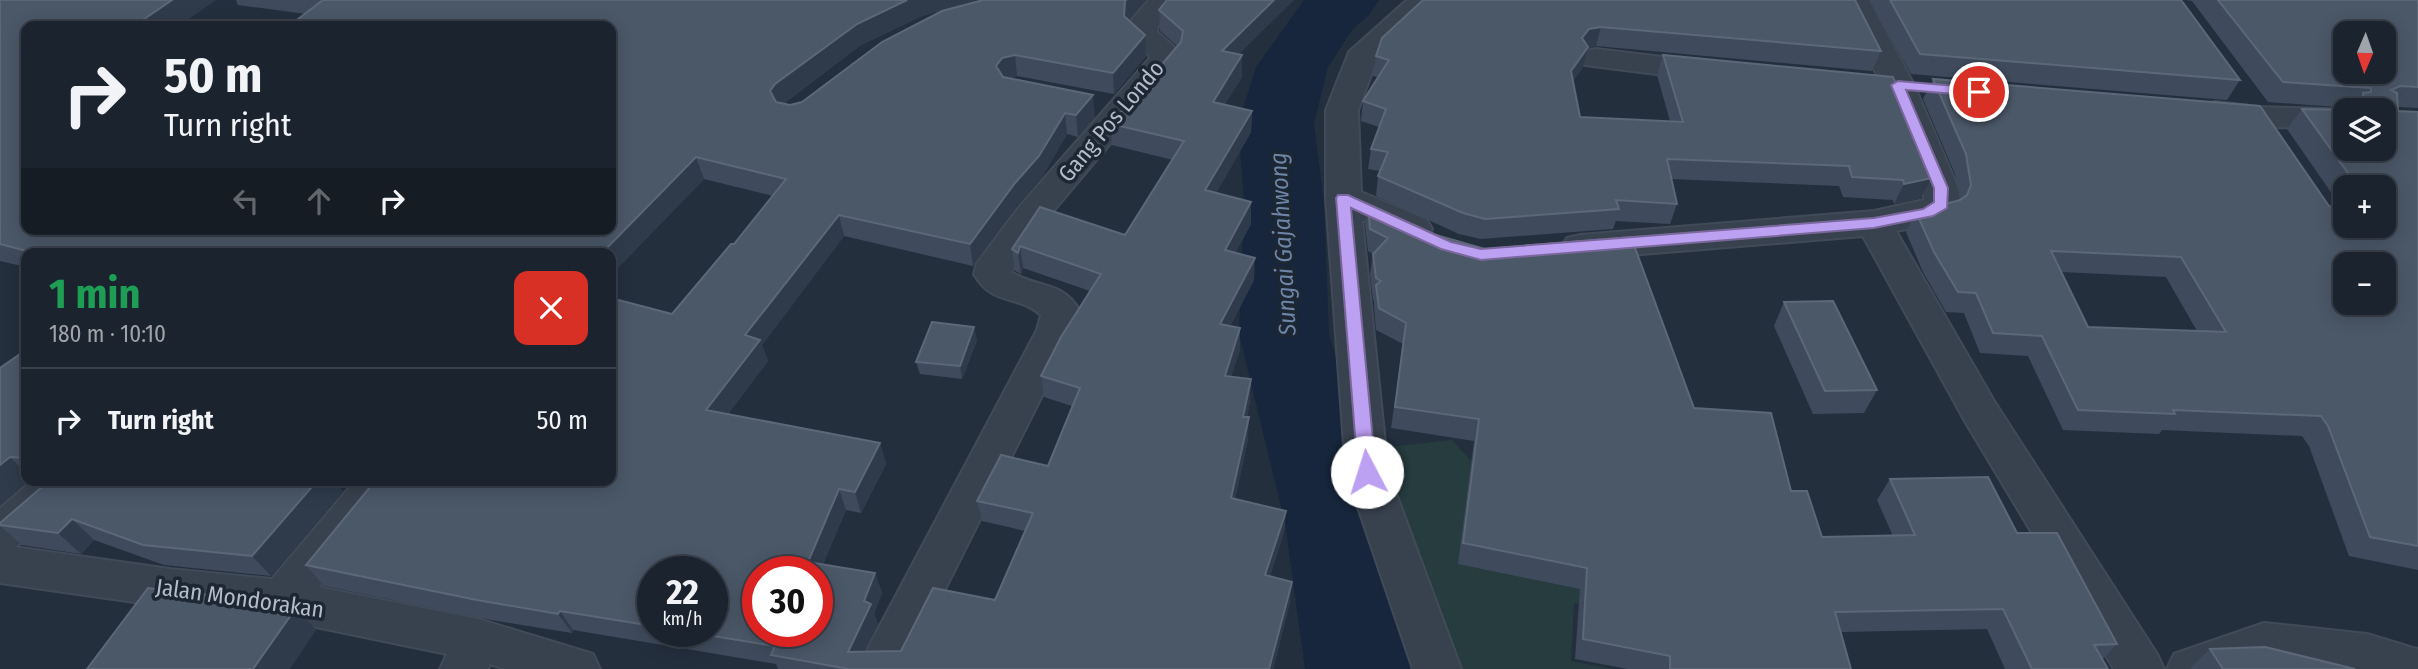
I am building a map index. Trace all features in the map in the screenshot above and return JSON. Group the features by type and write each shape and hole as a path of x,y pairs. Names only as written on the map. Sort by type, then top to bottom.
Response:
{"street":[{"name":"Gang Pos Londo","path":"881,669 1056,330 1061,312 1046,298 1000,283 992,274 995,263 1032,214 1163,62 1167,54 1142,35 1143,24 1166,0"},
{"path":"1425,0 1364,52 1342,110 1343,198 1367,472 1437,669"},
{"path":"1548,249 1874,223 1927,213 1942,205 1941,188 1898,85 1854,0"},
{"path":"1596,58 1745,75"},
{"path":"2235,85 2282,150"},
{"path":"1083,102 1122,109"},
{"path":"2182,109 2259,117 2333,118"},
{"path":"1343,198 1440,242"},
{"path":"1874,223 1980,412 2140,669"},
{"path":"0,534 56,486"},
{"path":"282,600 376,486"},
{"name":"Jalan Mondorakan","path":"0,564 170,588 282,600 471,655 576,669"},
{"path":"2191,669 2264,644 2367,655 2413,669"}],"green space":[{"path":"1452,440 1491,483 1691,614 1574,603 1571,661 1613,669 1447,669 1379,448"}],"building":[{"path":"0,0 172,0 141,21 21,21 21,235 616,235 616,21 296,21 323,0 907,0 857,24 775,84 770,91 776,102 790,105 802,102 882,42 942,11 983,0 1126,0 1124,16 1145,35 1113,73 1015,55 1002,58 996,66 1003,77 1093,95 1076,115 1065,113 1039,156 1015,183 970,244 839,215 745,335 760,340 706,410 880,443 855,492 839,489 811,556 742,556 742,641 728,638 728,556 637,556 637,623 560,611 558,614 477,600 306,565 371,486 616,486 616,299 672,314 731,244 734,244 786,179 696,157 607,248 21,248 0,244"},
{"path":"1167,0 1274,0 1222,51 1242,55 1213,102 1252,111 1205,190 1251,202 1225,250 1255,258 1220,324 1240,328 1225,376 1251,379 1243,417 1249,417 1231,498 1286,511 1265,575 1292,582 1269,669 849,669 771,655 775,647 833,647 833,566 875,573 864,601 871,604 848,652 901,651 933,588 995,600 1033,513 977,501 1001,455 1048,466 1080,388 1041,376 1061,337 1101,274 1020,246 1018,253 1012,249 1040,207 1125,235 1184,141 1111,124 1181,42 1183,31 1159,10"},
{"path":"1423,0 1855,0 1881,51 1601,27 1589,29 1582,38 1588,47 1571,71 1580,117 1683,122 1663,55 1893,77 1932,168 1932,178 1904,184 1903,180 1852,177 1849,166 1667,159 1677,204 1616,200 1619,209 1485,219 1463,213 1378,176 1388,152 1371,149 1386,109 1363,101 1389,60 1376,56 1382,38"},
{"path":"1890,0 2181,0 2240,80 1920,54"},
{"path":"2218,0 2418,0 2418,87 2400,86 2391,90 2397,93 2398,111 2418,112 2418,546 2370,537 2328,426 2321,416 2173,410 2175,414 2078,410 2042,336 1993,333 1976,293 1958,292 1934,252 1916,212 1960,200 1967,195 1971,185 1966,154 1933,79 2260,106 2329,206 2333,207 2333,238 2396,238 2396,175 2349,175 2339,161 2396,161 2396,98 2363,98 2363,93 2371,92 2371,88 2283,82","holes":["2051,251 2181,257 2226,332 2088,327"]},
{"path":"2302,109 2333,110 2333,152"},
{"path":"1368,204 1436,235 1485,249 1631,237 1694,408 1771,413 1791,491 1807,491 1822,537 1915,535 1890,479 1988,477 2017,533 2057,533 2117,644 2094,645 2108,669 2032,669 2003,609 1835,612 1851,669 1670,669 1670,656 1583,639 1587,568 1463,543 1479,419 1395,407 1406,323 1379,308 1376,285 1381,281 1376,278 1373,254 1388,238 1370,229"},
{"path":"1833,301 1877,390 1825,391 1784,302"},
{"path":"932,322 974,327 960,366 916,362"},
{"path":"21,353 21,458 10,457 0,465 0,368"},
{"path":"43,486 313,486 252,556 143,545 72,519 58,533 0,523"},
{"path":"148,588 261,601 296,608 253,669 87,669"},
{"path":"2265,647 2355,669 2223,669 2210,649"}],"waterway":[{"name":"Sungai Gajahwong","path":"1345,0 1326,17 1292,67 1276,124 1284,201 1284,334 1335,523 1360,669"}],"route":[{"path":"1367,472 1343,198 1381,213 1446,246 1481,255 1874,223 1927,213 1942,205 1941,188 1898,85 1979,92"}]}
